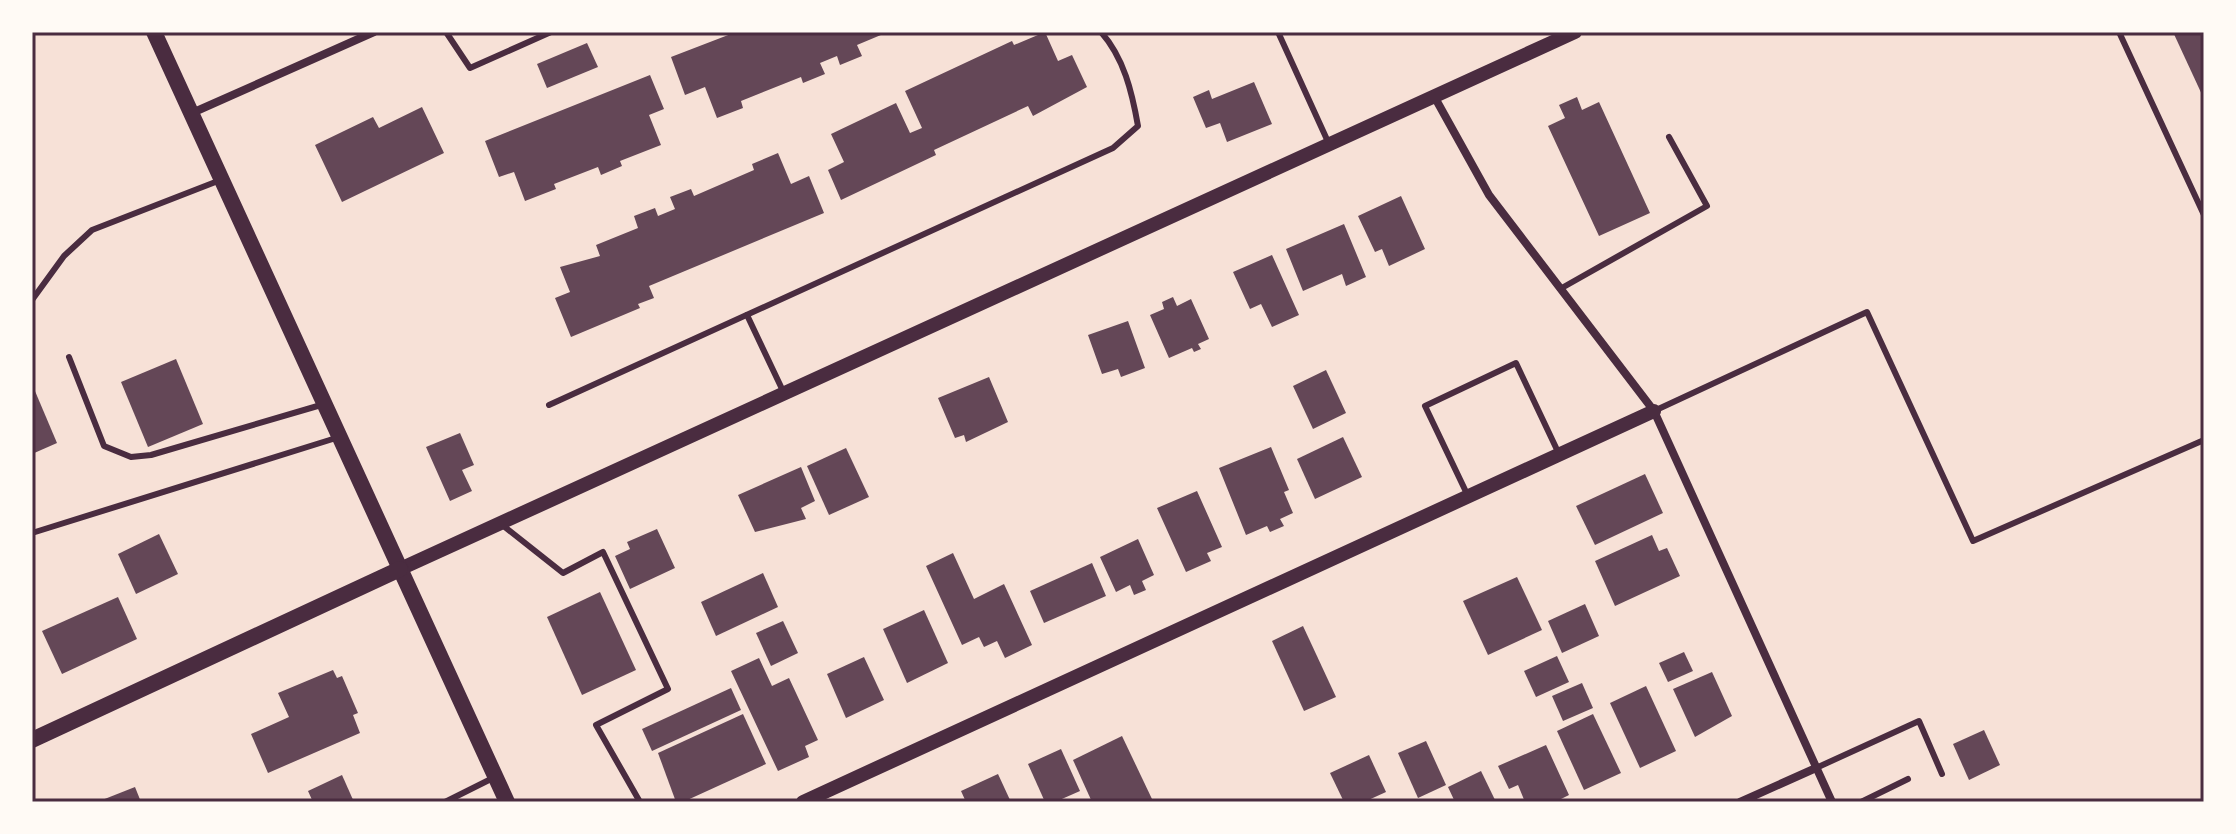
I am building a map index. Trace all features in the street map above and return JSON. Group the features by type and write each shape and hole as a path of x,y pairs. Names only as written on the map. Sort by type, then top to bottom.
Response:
{"main road":[{"path":"154,32 507,802"},
{"path":"32,740 400,569"}],"street":[{"path":"191,113 374,32"},
{"path":"400,569 1575,32"},
{"path":"1434,96 1489,195 1654,411 1832,802"},
{"path":"803,802 1654,411"},
{"path":"1740,802 1816,768"}],"lane":[{"path":"446,32 470,68 551,32"},
{"path":"549,405 1113,148 1138,126 1132,95 1115,48 1101,32"},
{"path":"1278,32 1329,144"},
{"path":"2119,32 2204,215"},
{"path":"1560,289 1707,206 1669,137"},
{"path":"32,300 64,256 92,230 222,180"},
{"path":"1654,411 1867,312 1973,541 2204,440"},
{"path":"747,315 784,394"},
{"path":"69,357 104,446 131,457 151,455 325,404"},
{"path":"1468,496 1425,406 1516,363 1559,454"},
{"path":"32,533 340,437"},
{"path":"501,523 563,573 603,552 668,689 596,725 640,802"},
{"path":"1816,768 1919,721 1942,774"},
{"path":"445,802 495,777"},
{"path":"1861,802 1908,779"}],"building":[{"path":"736,32 888,32 857,45 862,56 840,65 837,56 820,63 825,74 803,83 801,77 741,101 743,108 717,118 705,87 685,95 671,57"},
{"path":"1045,32 1058,61 1072,55 1087,87 1033,116 1028,106 934,150 936,155 841,200 828,170 844,162 831,134 896,103 910,133 922,128 905,91 1012,41 1014,45"},
{"path":"2173,32 2204,32 2204,99"},
{"path":"587,43 598,67 547,88 537,64"},
{"path":"650,75 664,109 649,115 661,145 620,161 622,166 601,175 598,167 554,184 556,189 525,201 514,172 499,177 485,141"},
{"path":"1254,82 1272,124 1227,142 1220,123 1206,128 1193,97 1209,90 1212,99"},
{"path":"1577,97 1582,110 1599,102 1650,213 1599,236 1548,126 1565,118 1559,105"},
{"path":"422,107 444,153 342,202 315,145 373,117 379,128"},
{"path":"778,153 791,184 809,176 824,213 649,286 654,298 638,304 640,308 571,337 555,298 570,292 560,267 600,256 596,245 638,228 634,216 655,208 658,216 675,209 670,197 691,189 694,196 754,170 752,164"},
{"path":"1401,196 1425,249 1389,266 1382,249 1375,252 1358,216"},
{"path":"1344,224 1366,277 1346,286 1342,274 1303,291 1286,249"},
{"path":"1272,255 1299,315 1272,327 1261,304 1250,309 1233,272"},
{"path":"1173,297 1177,306 1191,299 1209,339 1198,344 1201,349 1194,352 1192,348 1169,358 1150,315 1164,309 1162,302"},
{"path":"1128,321 1145,368 1121,377 1118,369 1102,374 1088,335"},
{"path":"176,359 203,424 148,447 121,382"},
{"path":"1326,370 1346,413 1313,429 1293,386"},
{"path":"989,377 1008,422 966,442 964,435 955,438 938,398"},
{"path":"32,384 57,443 32,454"},
{"path":"460,433 474,465 462,470 472,491 450,501 426,447"},
{"path":"1343,437 1362,477 1315,499 1297,459"},
{"path":"1271,447 1289,490 1284,492 1293,513 1280,519 1284,526 1270,532 1267,526 1246,535 1219,468"},
{"path":"846,448 869,497 829,515 807,466"},
{"path":"801,467 815,501 801,508 806,519 755,532 738,495"},
{"path":"1645,474 1663,513 1595,545 1576,506"},
{"path":"1197,491 1222,547 1207,553 1211,561 1186,572 1157,508"},
{"path":"657,529 675,568 630,589 615,556 630,549 627,542"},
{"path":"159,534 178,574 136,594 118,554"},
{"path":"1652,535 1659,551 1667,548 1680,576 1615,606 1595,561"},
{"path":"1138,539 1154,575 1142,581 1146,590 1134,595 1130,585 1116,592 1100,557"},
{"path":"953,553 974,599 1004,584 1032,645 1005,658 997,641 984,647 979,637 962,645 926,566"},
{"path":"1092,563 1106,596 1044,623 1030,591"},
{"path":"763,573 778,607 716,636 701,602"},
{"path":"1517,577 1542,630 1488,655 1463,601"},
{"path":"600,592 636,670 582,695 547,617"},
{"path":"118,597 137,639 62,674 42,631"},
{"path":"1585,604 1599,636 1562,653 1548,621"},
{"path":"924,610 948,663 907,683 883,629"},
{"path":"783,621 798,653 771,666 756,633"},
{"path":"1303,626 1336,697 1304,711 1272,641"},
{"path":"1684,652 1693,671 1668,682 1659,663"},
{"path":"1557,656 1569,682 1536,697 1524,671"},
{"path":"864,657 884,700 846,718 827,674"},
{"path":"759,658 772,686 789,678 818,740 805,746 809,757 778,771 731,671"},
{"path":"333,670 337,678 342,676 358,713 353,715 360,733 268,773 251,734 289,717 278,693"},
{"path":"1712,672 1732,716 1695,737 1673,689"},
{"path":"1582,683 1593,708 1563,721 1552,696"},
{"path":"1646,686 1676,751 1640,768 1610,703"},
{"path":"731,688 741,710 652,751 642,729"},
{"path":"743,714 766,764 683,802 676,802 658,753"},
{"path":"1593,714 1621,773 1584,790 1557,731"},
{"path":"1984,730 2000,765 1969,780 1953,744"},
{"path":"1122,736 1152,799 1145,802 1092,802 1073,760"},
{"path":"1426,741 1446,785 1418,798 1398,753"},
{"path":"1546,745 1569,795 1555,802 1525,802 1518,785 1509,789 1498,766"},
{"path":"1061,749 1080,791 1055,802 1045,802 1028,764"},
{"path":"1369,755 1386,792 1364,802 1344,802 1330,773"},
{"path":"1481,771 1496,802 1455,802 1448,787"},
{"path":"998,774 1010,800 966,802 961,791"},
{"path":"342,775 354,802 313,802 308,791"},
{"path":"135,787 141,802 97,802"}]}
